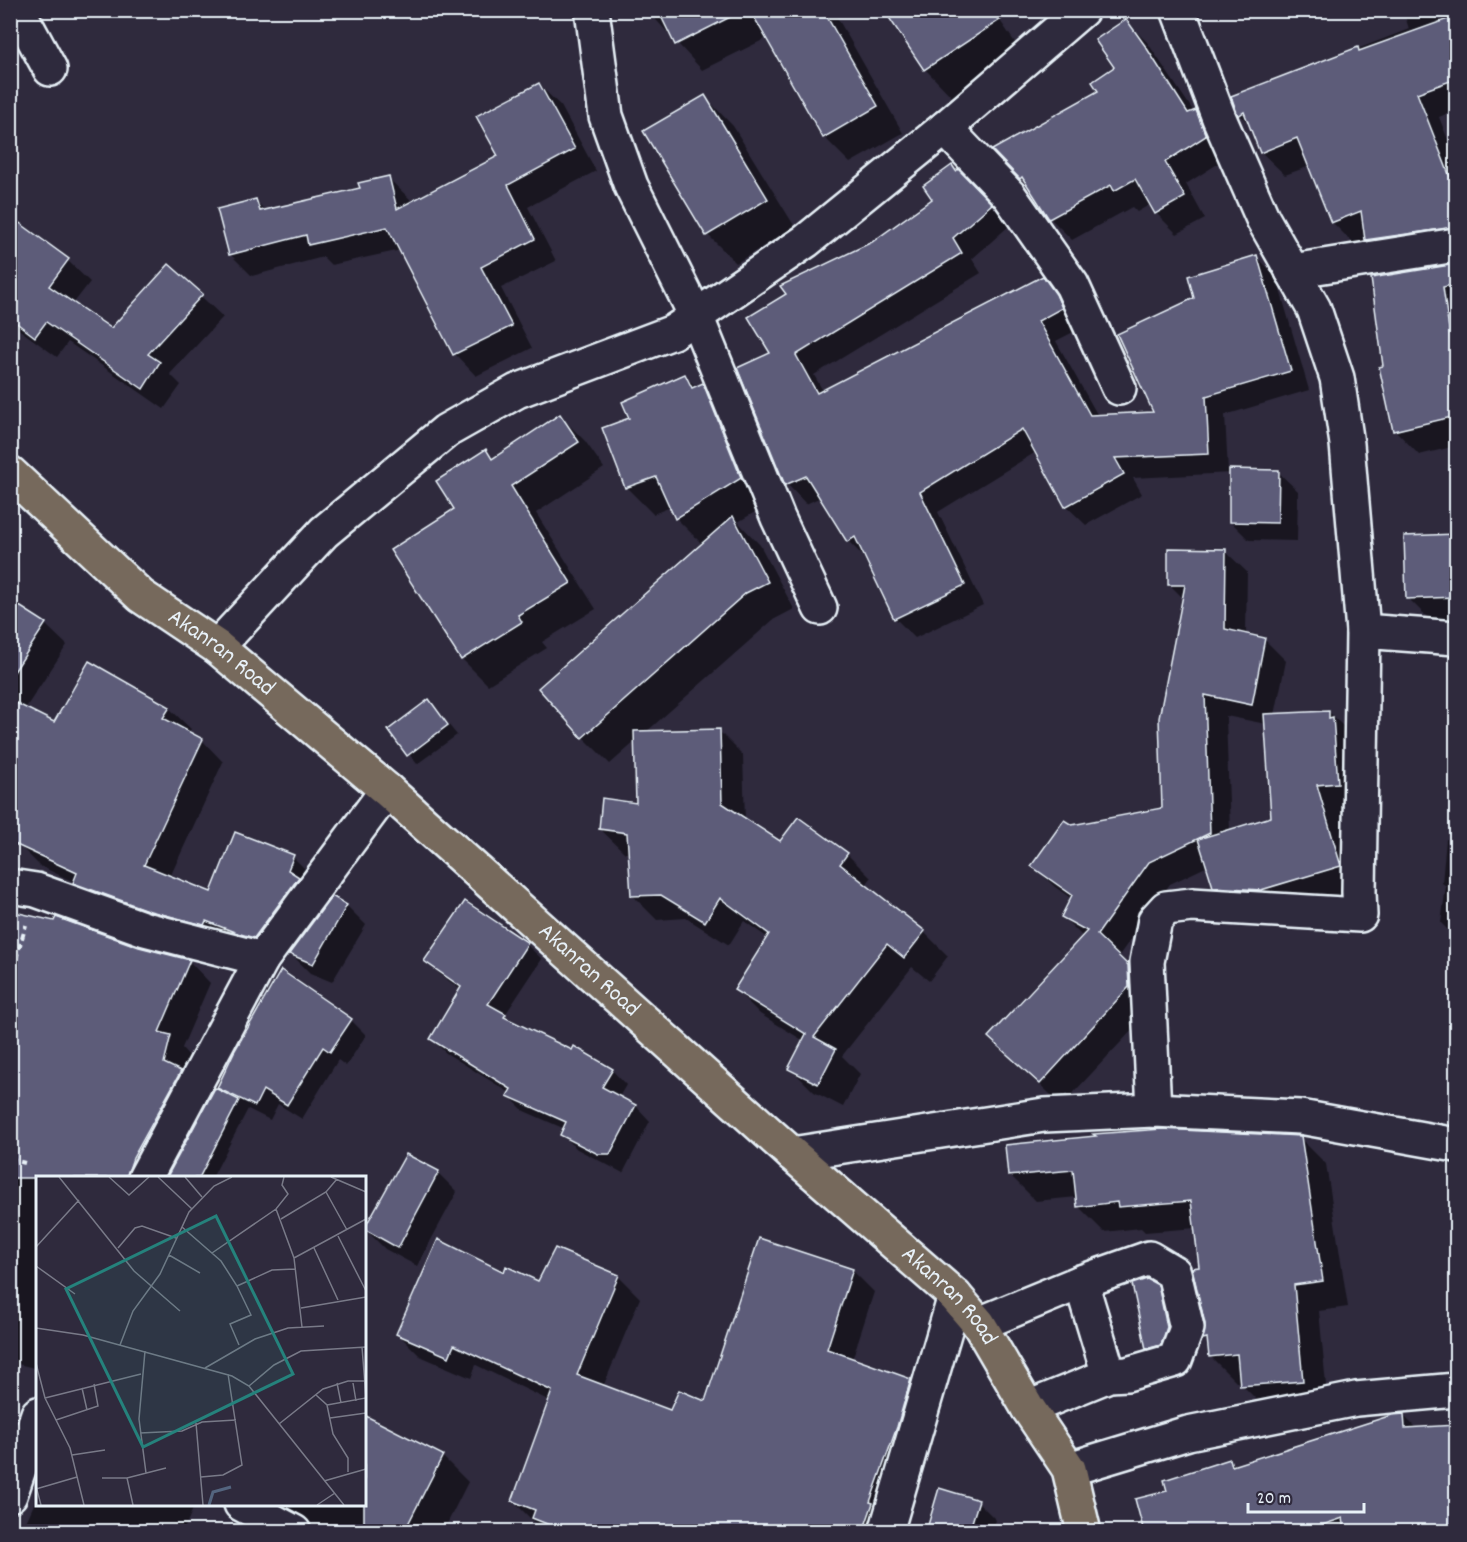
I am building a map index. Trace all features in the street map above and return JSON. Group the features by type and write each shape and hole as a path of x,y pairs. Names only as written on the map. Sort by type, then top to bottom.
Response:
{"main road":[{"name":"Akanran Road","path":"10,473 141,596 217,647 387,790 792,1154 955,1296 980,1324 1028,1408 1070,1469 1084,1532"}],"street":[{"path":"18,10 50,69"},
{"path":"592,10 606,116 631,186 696,316 778,518 820,608"},
{"path":"1155,1110 1147,962 1155,920 1166,908 1192,905 1360,915 1363,631 1347,444 1337,378 1314,309 1254,199 1219,118 1178,10"},
{"path":"217,647 324,532 446,432 517,391 673,332 806,241 945,129 1069,14"},
{"path":"945,129 1009,195 1072,285 1119,388"},
{"path":"1292,271 1456,245"},
{"path":"1363,631 1456,638"},
{"path":"146,1176 262,959 387,790"},
{"path":"23,888 145,929 262,959"},
{"path":"792,1154 1044,1115 1155,1110 1300,1117 1456,1145"},
{"path":"980,1324 1081,1282 1149,1258 1174,1272 1187,1328 1175,1360 1127,1374 1109,1375 1028,1408"},
{"path":"1081,1282 1109,1375"},
{"path":"886,1532 955,1296"},
{"path":"1070,1469 1200,1430 1356,1399 1456,1390"},
{"path":"10,1496 36,1421"},
{"path":"246,1506 294,1532"}],"path":[{"path":"10,979 23,888"},
{"path":"10,1159 26,1162"}],"building":[{"path":"658,10 744,10 675,45"},
{"path":"750,10 823,10 878,106 823,138"},
{"path":"884,10 1015,10 924,70"},
{"path":"1456,16 1456,79 1417,93 1456,192 1456,227 1365,240 1361,211 1331,223 1297,138 1260,153 1244,112 1238,116 1231,96 1358,47 1359,51"},
{"path":"1126,19 1188,113 1196,110 1206,136 1165,162 1185,197 1155,214 1135,179 1114,191 1111,185 1049,219 1022,177 1020,179 992,150 1098,91 1092,82 1114,67 1095,40"},
{"path":"539,83 575,149 508,185 535,239 481,267 512,326 453,355 387,227 308,245 306,235 229,255 217,209 256,199 260,211 360,188 358,183 389,176 397,209 498,156 476,116"},
{"path":"705,95 768,199 706,236 643,131"},
{"path":"952,165 992,204 953,238 962,253 796,355 817,393 1043,276 1056,294 1062,308 1038,321 1090,415 1153,412 1117,334 1194,298 1188,276 1257,255 1291,371 1206,396 1209,454 1115,458 1124,474 1065,507 1022,429 920,492 965,585 894,619 855,537 847,542 806,476 785,485 737,368 770,353 748,317 786,294 780,286 872,242 932,199 923,186"},
{"path":"10,216 69,259 49,286 111,328 169,264 203,294 148,354 160,362 143,389 46,322 35,337 10,318"},
{"path":"1456,264 1456,284 1443,287 1452,350 1456,349 1456,416 1393,431 1379,367 1383,366 1371,278"},
{"path":"685,374 692,388 703,383 742,480 741,478 675,519 656,477 625,488 602,428 629,418 622,402"},
{"path":"560,414 579,442 511,486 571,583 518,615 522,622 461,660 390,550 454,509 436,481 486,449 492,459"},
{"path":"1229,469 1279,470 1278,523 1229,522"},
{"path":"733,516 768,582 746,593 582,738 538,688"},
{"path":"1456,534 1456,597 1406,599 1404,536"},
{"path":"1168,548 1226,549 1225,629 1265,638 1252,705 1205,695 1210,833 1149,862 1097,935 1128,965 1129,987 1040,1084 988,1037 1087,931 1061,917 1072,895 1031,866 1064,820 1072,825 1162,808 1159,718 1185,585 1168,585"},
{"path":"10,600 46,623 10,678"},
{"path":"89,661 170,707 163,718 203,739 144,865 211,892 235,832 294,855 288,870 299,877 254,938 206,921 204,925 150,911 73,883 77,873 10,842 10,700 54,722"},
{"path":"429,699 448,725 407,756 388,730"},
{"path":"1329,711 1329,718 1333,717 1338,783 1317,785 1341,866 1261,890 1213,887 1198,839 1271,817 1264,714"},
{"path":"720,729 722,803 780,841 798,817 848,853 840,864 925,931 904,958 887,944 814,1037 836,1049 818,1084 788,1069 806,1034 734,990 769,934 720,898 705,922 661,895 631,896 627,833 599,829 602,798 636,803 634,731"},
{"path":"332,896 347,905 313,964 289,954"},
{"path":"465,901 528,943 488,1004 506,1014 504,1017 572,1050 574,1046 613,1069 602,1087 636,1105 610,1154 598,1154 560,1135 566,1122 507,1096 511,1089 430,1039 461,987 424,961"},
{"path":"10,911 54,921 56,917 139,947 190,960 159,1032 171,1035 164,1063 181,1071 133,1158 127,1176 10,1178"},
{"path":"281,970 352,1019 330,1052 323,1047 287,1105 263,1090 255,1106 217,1088 234,1052"},
{"path":"215,1088 239,1100 200,1176 168,1175"},
{"path":"1162,1129 1301,1136 1323,1281 1294,1285 1303,1381 1240,1386 1237,1354 1209,1357 1207,1338 1203,1339 1205,1324 1192,1268 1199,1267 1191,1201 1118,1207 1117,1202 1077,1207 1073,1170 1008,1176 1005,1145 1096,1136 1093,1134"},
{"path":"406,1154 439,1171 398,1248 366,1230 366,1225"},
{"path":"759,1238 853,1269 827,1349 911,1379 897,1427 870,1502 873,1503 863,1532 567,1532 532,1518 535,1510 512,1501 552,1391 454,1345 449,1357 396,1334 438,1239 504,1272 506,1266 538,1281 555,1248 619,1275 577,1375 670,1410 679,1390 705,1401"},
{"path":"1147,1279 1158,1285 1167,1327 1161,1345 1146,1349 1132,1284"},
{"path":"1404,1414 1405,1428 1456,1425 1456,1532 1345,1532 1343,1518 1302,1532 1144,1532 1135,1499 1167,1491 1164,1480 1230,1459 1232,1466 1392,1415"},
{"path":"366,1416 443,1455 404,1532 364,1532"},
{"path":"939,1488 979,1500 969,1532 926,1532"}]}
